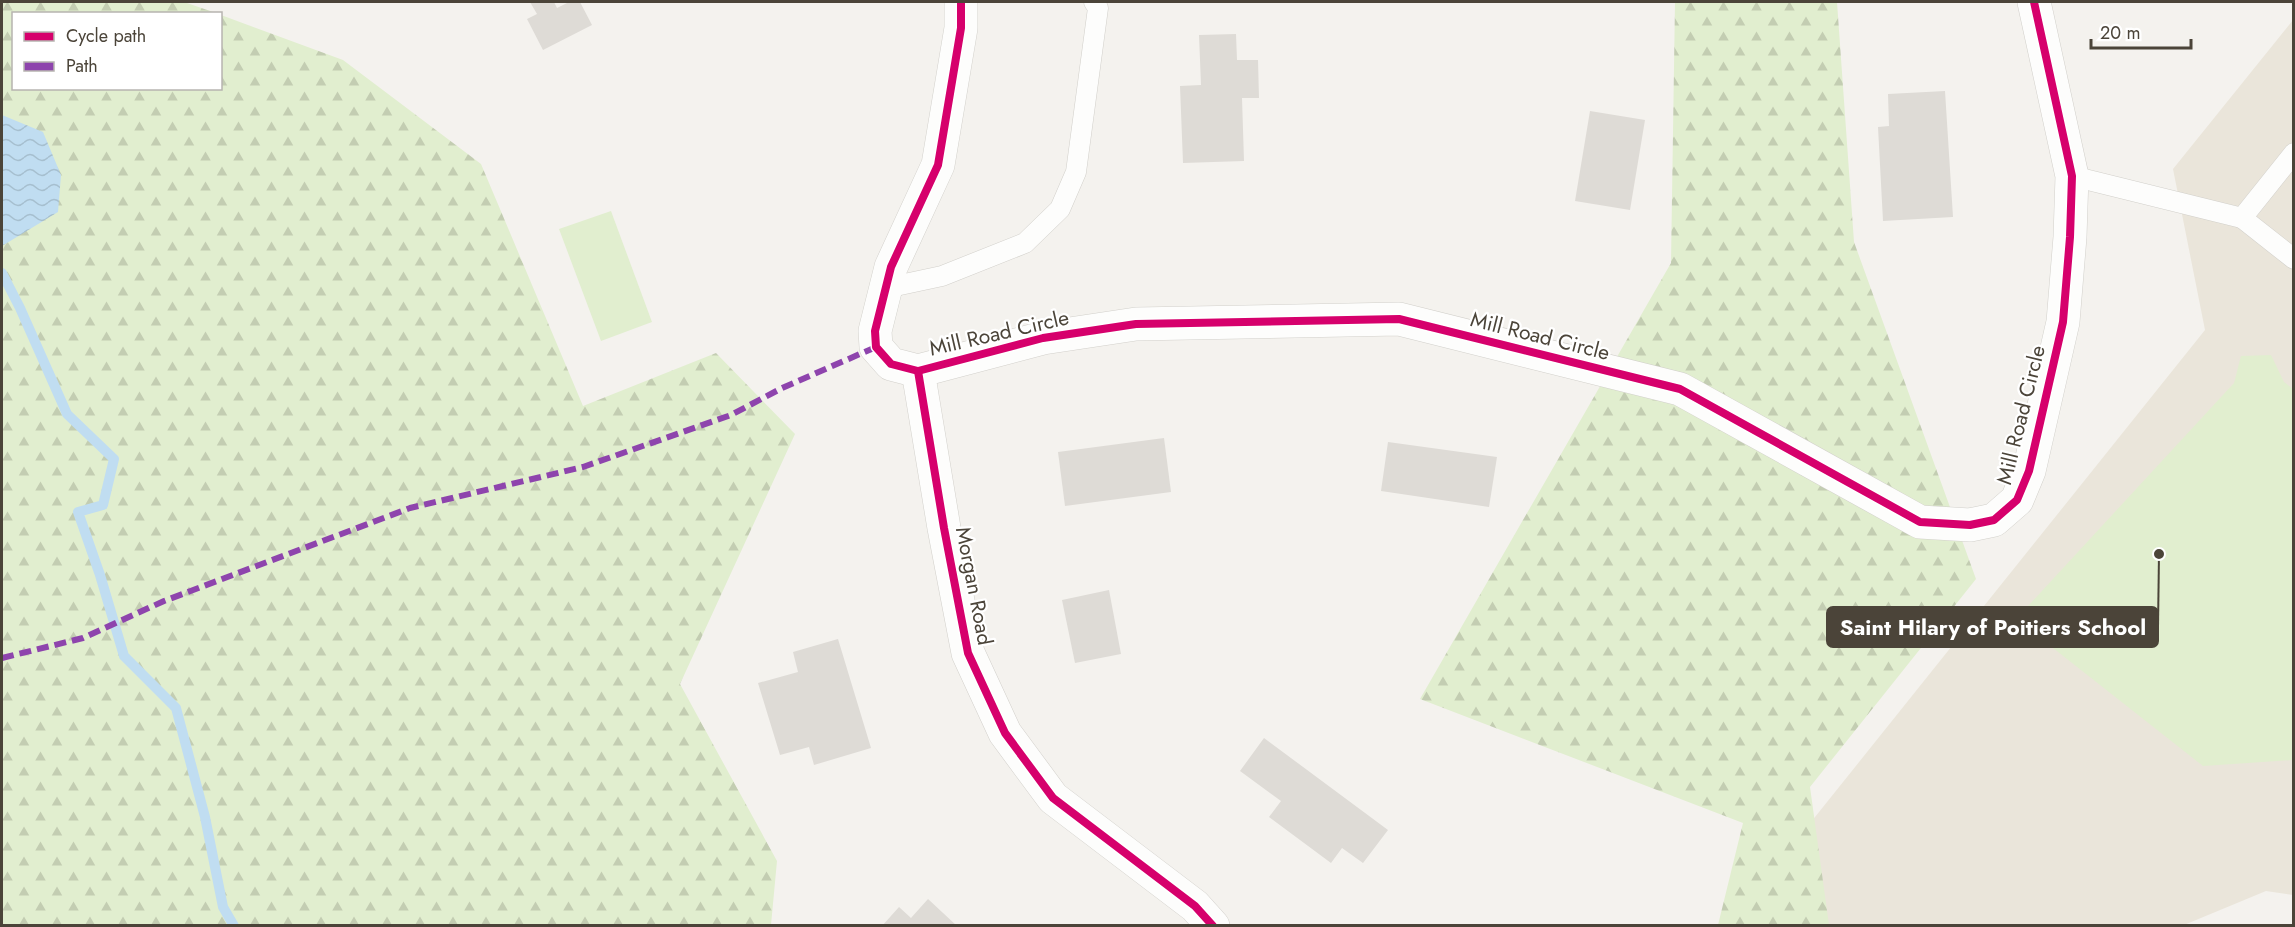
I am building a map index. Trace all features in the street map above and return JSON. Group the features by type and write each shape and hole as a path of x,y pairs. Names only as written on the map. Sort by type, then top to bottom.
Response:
{"street":[{"name":"Mill Road Circle","path":"961,2 961,28 938,165 891,267 875,331 876,347 891,364 918,371 1044,338 1136,324 1399,319 1680,389 1920,522 1970,525 1994,520 2017,500 2029,471 2063,322 2072,176 2034,2"},
{"name":"Morgan Road","path":"918,371 944,528 968,653 1005,733 1053,798 1195,906 1213,926"}],"lane":[{"path":"886,288 942,276 1024,243 1060,209 1076,172 1098,8 1094,2"},
{"path":"2242,218 2294,153"},
{"path":"2072,176 2242,218 2294,259"}],"shaded area":[{"path":"2293,20 2293,895 2266,891 2184,925 1783,926 1787,852 2205,330 2173,169"}],"green space":[{"path":"2,2 184,2 213,12 12,12 12,90 222,90 222,15 343,60 481,164 583,406 716,353 795,434 680,684 777,861 771,925 2,926"},
{"path":"1675,2 1837,2 1854,242 1976,579 1810,787 1829,925 1718,925 1743,823 1420,699 1671,263"},
{"path":"611,211 652,322 601,341 559,229"},
{"path":"2271,355 2284,382 2293,389 2293,760 2203,766 2016,619 2234,383 2241,356"}],"water":[{"path":"2,115 43,132 61,175 58,212 2,246"}],"building":[{"path":"530,2 554,2 557,8 569,2 580,2 592,25 543,50 527,19 537,14"},
{"path":"1236,34 1237,60 1258,60 1259,98 1242,98 1244,161 1183,163 1180,86 1201,85 1199,35"},
{"path":"1945,91 1953,217 1883,221 1878,127 1889,126 1888,94"},
{"path":"1590,111 1645,120 1630,210 1575,201"},
{"path":"1164,438 1171,492 1065,506 1058,452"},
{"path":"1388,442 1497,457 1489,507 1381,491"},
{"path":"1109,590 1121,654 1075,663 1062,600"},
{"path":"838,639 871,748 814,765 809,747 780,755 758,683 798,672 793,652"},
{"path":"1264,738 1388,830 1363,863 1342,848 1331,863 1269,817 1281,801 1240,771"},
{"path":"928,899 957,926 882,926 899,907 911,918"}],"waterway":[{"path":"2,273 67,414 114,459 103,505 78,512 124,656 176,708 205,817 223,907 234,926"}],"marked path":[{"path":"2,658 83,638 164,601 410,508 583,467 731,415 782,388 876,347"}],"cycle path":[{"path":"961,2 961,28 938,165 891,267 875,331 876,347 891,364 918,371 1043,338 1136,324 1399,319 1680,389 1920,522 1970,525 1994,520 2017,500 2029,471 2063,322 2072,176 2034,2"},
{"path":"918,371 944,528 968,653 1005,733 1053,798 1195,906 1213,926"}],"place":[{"name":"Saint Hilary of Poitiers School","path":"2159,554"}]}
